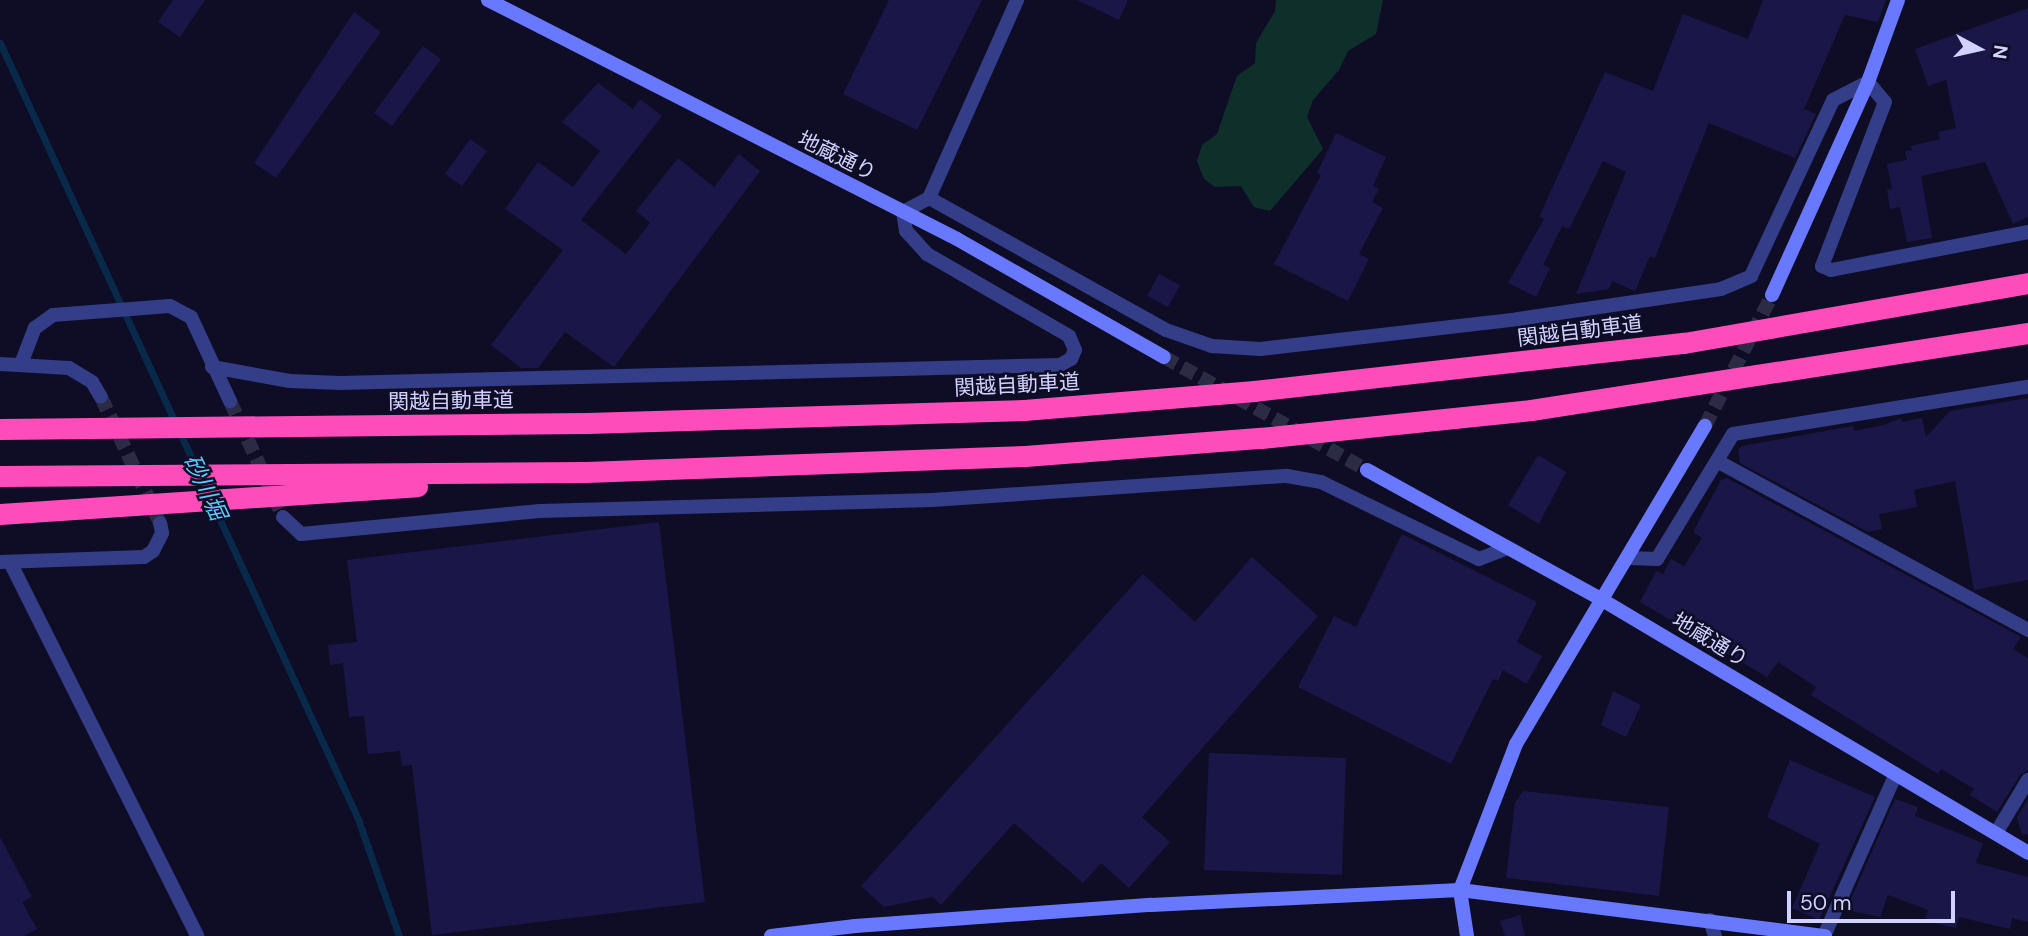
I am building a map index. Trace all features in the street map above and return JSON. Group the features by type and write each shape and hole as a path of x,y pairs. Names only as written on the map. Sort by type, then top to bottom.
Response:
{"highway":[{"name":"関越自動車道","path":"0,429 224,429 1038,409 1282,388 1684,343 2028,283"},
{"path":"0,476 586,472 970,458 1261,438 1691,388 2028,333"},
{"path":"0,514 162,514 261,499 586,472"}],"street":[{"name":"地蔵通り","path":"488,0 903,212 1164,357"},
{"path":"212,367 290,381 340,383 1060,365 1071,359 1075,350 1069,336 927,254 906,231 903,212 929,198 1017,0"},
{"path":"1772,295 1868,82 1898,0"},
{"path":"929,198 1166,330 1212,346 1260,349 1518,319 1721,289 1751,276 1833,100 1868,82"},
{"path":"1868,82 1885,102 1879,126 1822,266 1831,270 2028,232"},
{"path":"21,364 29,338 43,320 94,309 183,309 191,317 230,401"},
{"path":"0,364 21,364 82,374 101,397"},
{"path":"1629,558 1657,559 1733,434 2028,387"},
{"path":"1468,936 1460,890 1516,744 1604,601 1704,426"},
{"path":"1717,461 2028,630"},
{"name":"地蔵通り","path":"1367,470 1604,601 2028,853"},
{"path":"283,517 301,534 540,511 932,500 1287,476 1321,482 1479,559 1507,548"},
{"path":"162,514 162,533 153,551 144,556 5,562 197,936"},
{"path":"771,936 855,926 1138,905 1460,890 1824,936 1895,776"},
{"path":"1996,833 2028,780"},
{"path":"1710,920 1715,936"}],"green space":[{"path":"1276,0 1383,0 1376,34 1348,51 1339,70 1313,100 1307,117 1323,149 1270,211 1254,207 1241,186 1215,187 1204,179 1197,161 1202,145 1217,134 1237,76 1255,63 1256,43 1275,11"}],"building":[{"path":"173,0 205,0 180,37 158,22"},
{"path":"889,0 982,0 917,130 843,94"},
{"path":"1077,0 1128,0 1119,20"},
{"path":"1763,0 1886,0 1878,22 1845,15 1804,109 1816,114 1795,158 1709,123 1655,258 1650,256 1635,291 1612,281 1609,289 1576,294 1626,172 1603,161 1569,229 1562,226 1543,265 1550,268 1536,297 1508,283 1544,219 1539,217 1605,72 1653,91 1683,14 1748,39"},
{"path":"2028,8 2028,217 2013,224 1985,162 1921,176 1932,238 1907,242 1900,207 1890,209 1887,190 1892,189 1887,164 1907,160 1905,151 1912,150 1911,146 1940,139 1938,132 1956,128 1946,80 1928,86 1915,49"},
{"path":"354,12 381,32 276,178 254,163"},
{"path":"423,46 441,59 392,126 374,113"},
{"path":"598,83 633,109 640,99 662,116 581,220 626,254 650,223 636,211 678,158 714,187 739,154 760,171 614,367 565,332 538,368 521,368 491,345 563,250 505,209 538,162 573,187 600,151 562,122"},
{"path":"1336,133 1386,157 1373,186 1379,189 1372,202 1383,208 1359,254 1369,259 1348,301 1274,264 1321,175 1317,173"},
{"path":"470,139 487,151 462,186 445,174"},
{"path":"1159,274 1180,285 1168,307 1147,296"},
{"path":"2028,398 2028,580 1974,590 1955,481 1914,490 1917,507 1879,514 1882,529 1868,532 1740,463 1738,450 1742,446 1853,426 1854,431 1884,425 1901,418 1902,422 1922,418 1926,437 1950,411"},
{"path":"1538,455 1566,472 1539,524 1508,505"},
{"path":"1727,478 2021,637 2013,649 2028,658 2028,770 2020,775 1997,812 1970,795 1974,789 1941,769 1938,774 1811,695 1816,687 1778,662 1767,677 1640,602 1656,571 1663,574 1671,559 1684,566 1702,538 1693,532 1721,480"},
{"path":"659,522 705,902 432,935 412,765 402,766 400,751 368,754 364,716 349,717 343,663 330,665 328,645 357,642 347,560"},
{"path":"1402,534 1537,602 1517,642 1542,656 1527,684 1503,670 1498,681 1493,679 1451,764 1298,687 1334,616 1356,627"},
{"path":"1252,557 1318,616 1142,817 1170,842 1129,888 1101,863 1083,883 1014,823 941,905 933,897 884,907 861,886 1143,574 1195,622"},
{"path":"1613,691 1641,705 1626,737 1601,725"},
{"path":"1209,753 1346,758 1342,875 1204,870"},
{"path":"1790,760 1875,797 1819,920 1792,908 1820,844 1767,817"},
{"path":"1523,791 1669,807 1659,896 1506,878 1515,803"},
{"path":"1895,799 1918,807 1915,816 1983,843 1976,863 2028,877 2028,922 2012,918 2010,929 1959,917 1956,928 1925,921 1928,910 1888,895 1880,917 1846,910"},
{"path":"2028,799 2028,834 2022,835 2017,817"},
{"path":"0,837 32,897 22,902 37,929 24,936 0,936"},
{"path":"1520,915 1525,936 1505,936 1500,921"}],"waterway":[{"name":"砂川堀","path":"0,43 358,819 399,936"}],"tunnel":[{"path":"1705,426 1772,295"},
{"path":"1164,357 1367,470"},
{"path":"101,397 160,523"},
{"path":"230,401 283,517"}]}
